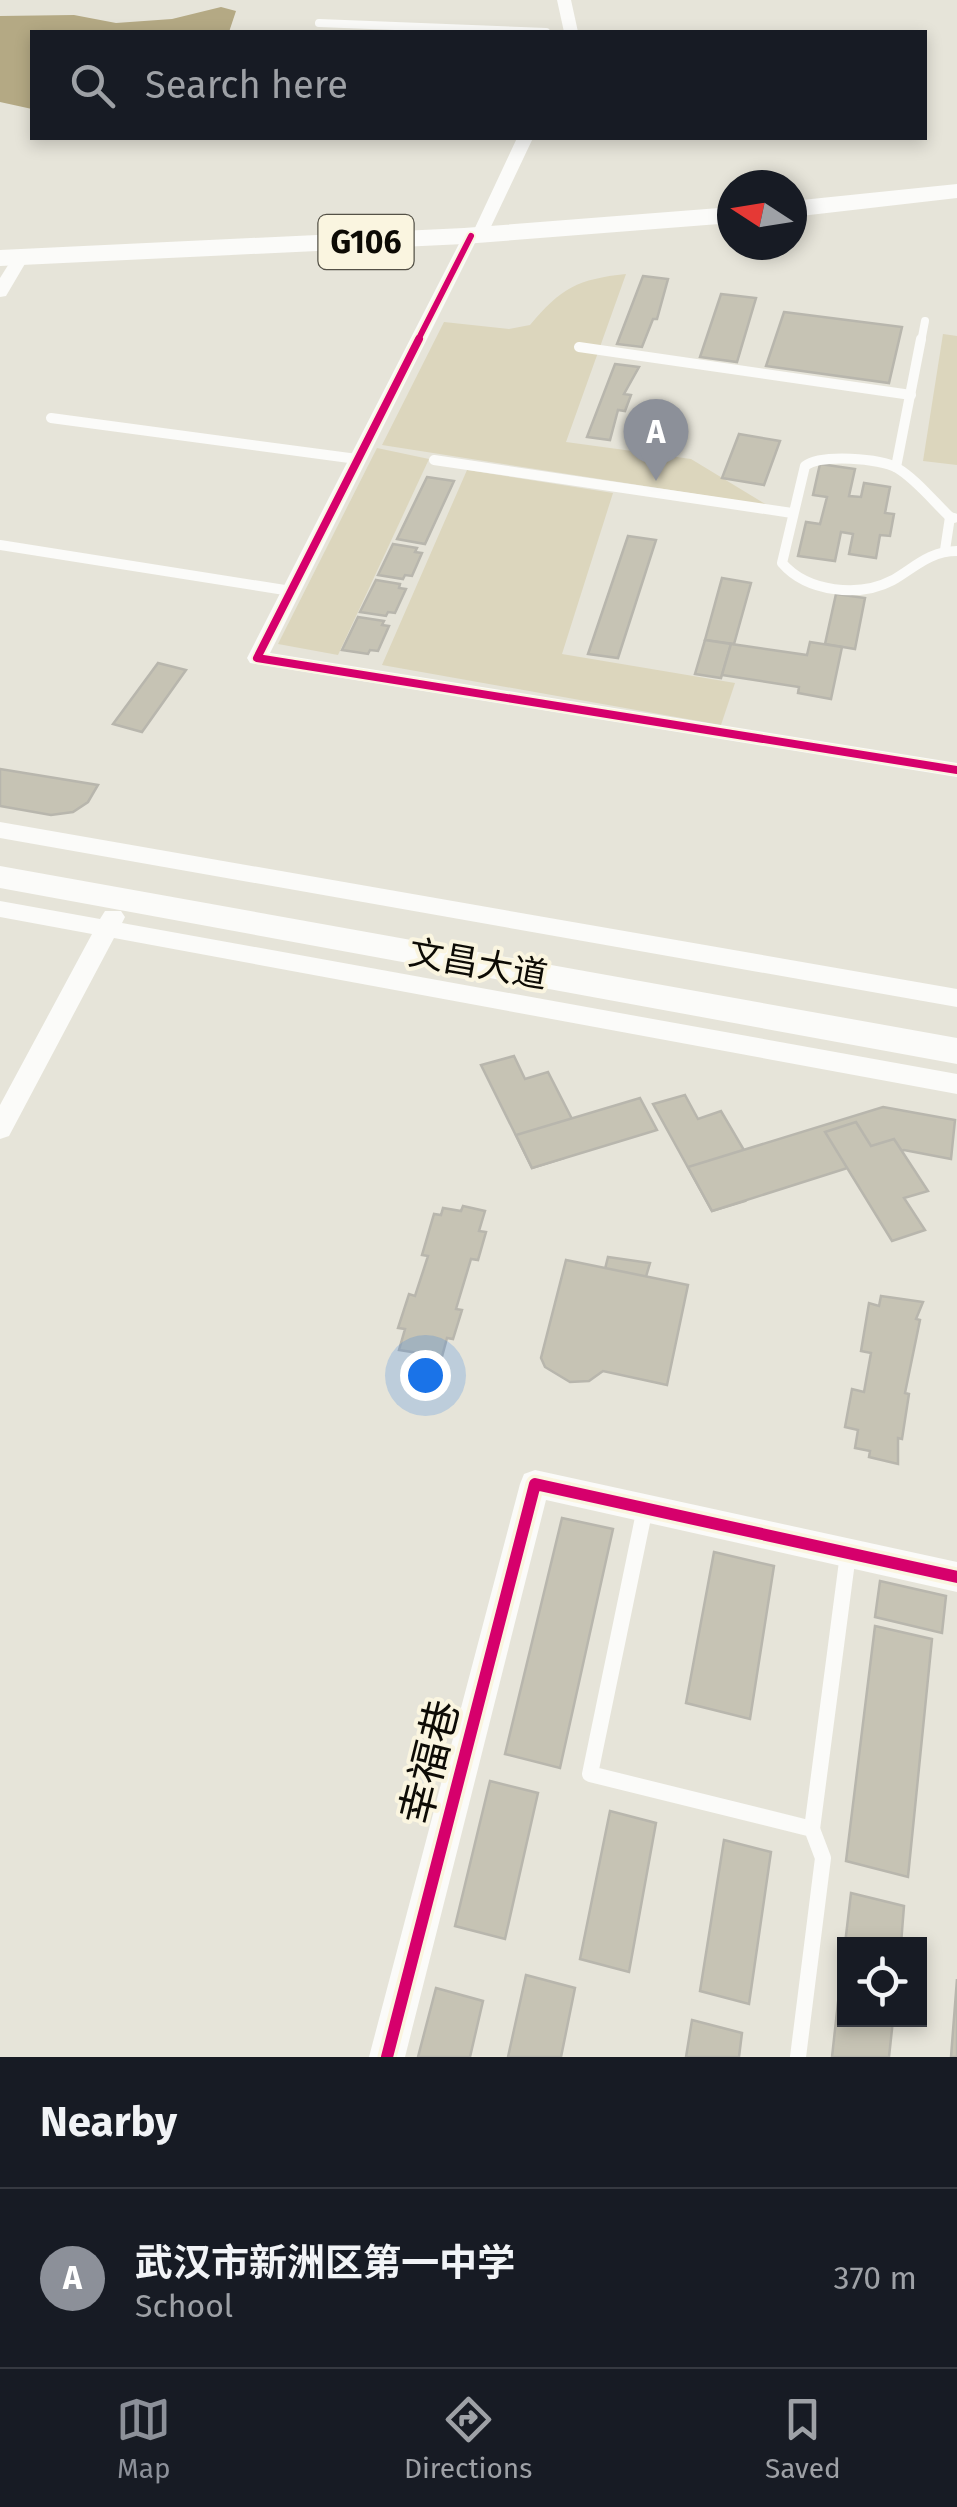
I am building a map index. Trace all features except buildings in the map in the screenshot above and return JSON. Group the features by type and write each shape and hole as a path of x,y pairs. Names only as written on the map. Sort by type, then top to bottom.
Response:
{"highway":[{"path":"807,207 957,191"},
{"name":"G106","path":"11,258 475,235 717,216"}],"main road":[{"name":"文昌大道","path":"0,855 957,1028"},
{"name":"文昌大道","path":"0,876 115,914 957,1052"}],"street":[{"path":"564,0 571,30"},
{"path":"523,140 257,658 957,770"},
{"path":"0,292 11,258"},
{"path":"0,830 957,998"},
{"path":"0,909 115,914 957,1084"},
{"path":"0,1128 115,914"},
{"name":"幸福巷","path":"387,2057 534,1484 645,1508"},
{"path":"645,1508 957,1577"}],"lane":[{"path":"319,22 501,30"},
{"path":"896,467 925,321"},
{"path":"579,347 910,395"},
{"path":"52,418 357,459"},
{"path":"832,457 896,467 953,518 951,550 912,564 892,580 867,588 803,582 787,570 781,556 805,466 813,460 832,457"},
{"path":"434,460 792,513"},
{"path":"0,545 291,590"},
{"path":"645,1508 590,1774 812,1829"},
{"path":"798,2057 823,1858 812,1829 848,1553"}],"shaded area":[{"path":"221,7 236,11 230,30 30,30 30,109 0,102 0,16 74,15 116,23 172,19"},
{"path":"626,274 566,442 691,459 767,505 382,445 444,322 509,329 530,325 551,302 572,288"},
{"path":"943,334 957,336 957,465 923,461"},
{"path":"377,448 429,459 338,655 278,644"},
{"path":"467,470 613,493 562,654 735,683 721,725 382,665"}],"cycle path":[{"path":"471,236 257,658 957,770"},
{"path":"387,2057 535,1484 957,1577"}],"place":[{"name":"武汉市新洲区第一中学","path":"656,481"}]}
